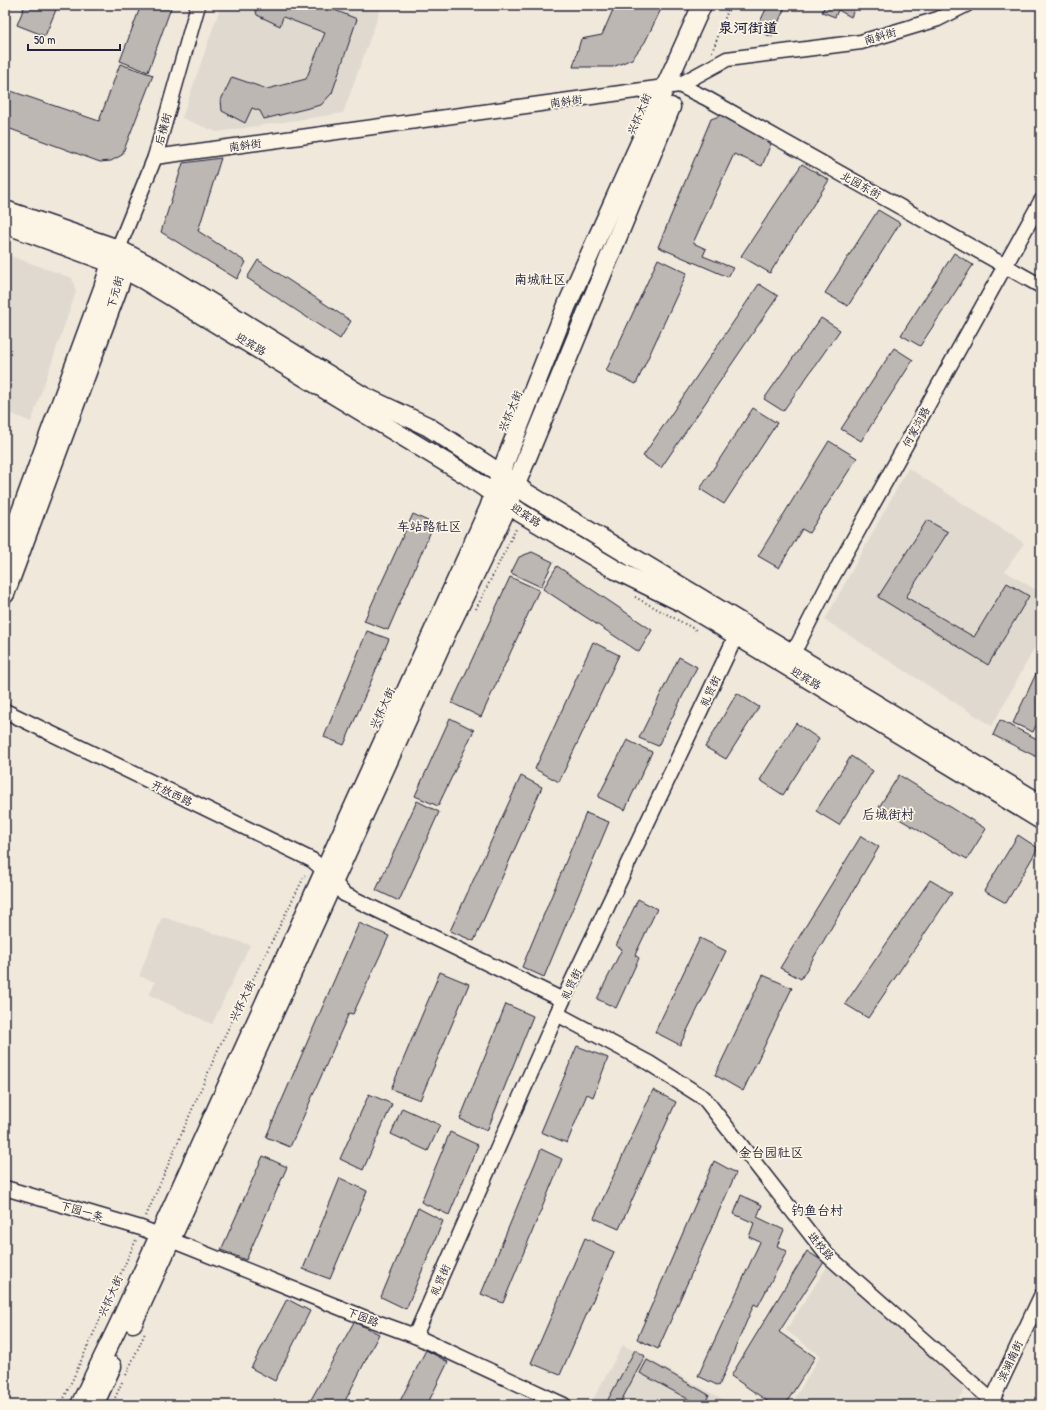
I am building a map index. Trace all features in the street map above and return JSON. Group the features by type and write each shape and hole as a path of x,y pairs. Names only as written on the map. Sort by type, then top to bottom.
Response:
{"main road":[{"name":"兴怀大街","path":"94,1405 323,871 501,498 516,485 673,86 702,5"},
{"name":"兴怀大街","path":"501,498 501,475 567,305 673,86 715,5"},
{"name":"迎宾路","path":"5,210 117,260 464,474 521,513 616,570 681,602 1041,820"},
{"name":"迎宾路","path":"5,224 117,260 156,269 363,396 427,426 516,485 790,653 1041,804"},
{"name":"下元街","path":"5,555 103,288 117,260"},
{"name":"下元街","path":"5,594 120,283 117,260"},
{"name":"兴怀大街","path":"80,1405 119,1324 165,1238"}],"street":[{"name":"后横街","path":"117,260 155,157 198,5"},
{"name":"南斜街","path":"155,157 673,86 727,59 861,42 938,20 966,5"},
{"name":"北园东街","path":"673,86 706,98 1041,286"},
{"name":"何家沟路","path":"790,653 798,644 828,585 1041,201"},
{"name":"礼贤街","path":"415,1336 563,1000 736,636"},
{"name":"开放西路","path":"5,711 323,871 344,894 563,1000"},
{"name":"进校路","path":"557,1014 649,1063 704,1098 826,1254 993,1404"},
{"name":"下园一条","path":"5,1188 141,1228 165,1238"},
{"name":"下园路","path":"165,1238 415,1336 564,1405"},
{"name":"滨湖南街","path":"993,1404 1041,1296"}],"path":[{"name":"兴怀大街","path":"61,1405 141,1228 220,1045 323,871"}],"shaded area":[{"path":"221,5 382,5 343,113 217,132 182,118"},
{"path":"5,254 72,278 76,292 31,422 5,411"},
{"path":"908,468 1024,543 1005,571 1041,593 1041,636 992,726 825,620"},
{"path":"162,917 250,945 212,1024 149,995 155,982 139,976"},
{"path":"827,1267 843,1275 965,1389 954,1405 791,1405 820,1356 786,1330"},
{"path":"623,1345 733,1405 590,1405"}],"building":[{"path":"25,5 58,5 45,36 17,25"},
{"path":"141,5 172,5 148,72 120,61"},
{"path":"254,5 322,5 357,19 332,93 321,105 264,119 260,111 252,108 245,123 222,111 221,100 232,77 267,89 306,79 325,33 283,17 280,26 257,15"},
{"path":"615,5 663,5 645,42 632,59 613,67 573,67 581,39 602,35"},
{"path":"768,5 786,5 772,37 756,30"},
{"path":"825,5 856,5 851,17 838,10 835,17 822,12"},
{"path":"120,64 153,75 122,155 111,161 100,162 5,127 5,89 99,121"},
{"path":"725,114 772,141 762,166 734,154 693,243 706,249 703,256 733,268 728,277 658,247 711,119"},
{"path":"221,158 198,231 246,262 237,279 161,232 183,163"},
{"path":"802,164 829,180 770,273 741,256"},
{"path":"878,210 900,223 848,306 825,293"},
{"path":"954,253 973,265 920,346 901,335"},
{"path":"658,259 687,273 636,384 606,371"},
{"path":"258,260 351,321 340,339 247,278"},
{"path":"759,284 778,296 661,468 643,456"},
{"path":"821,318 840,330 783,411 764,399"},
{"path":"894,348 913,360 861,441 841,429"},
{"path":"753,408 777,423 724,504 700,489"},
{"path":"829,441 857,458 809,533 802,529 779,568 758,556"},
{"path":"413,514 434,524 388,630 364,621"},
{"path":"927,520 948,532 906,597 974,637 1007,583 1029,596 988,665 878,597"},
{"path":"532,552 553,562 541,587 511,573 519,557"},
{"path":"557,566 652,630 639,652 543,589"},
{"path":"510,577 539,590 481,717 452,703"},
{"path":"367,631 389,639 344,745 324,737"},
{"path":"593,642 619,655 559,782 535,769"},
{"path":"679,657 697,667 658,746 639,738"},
{"path":"1041,663 1041,715 1033,732 1013,723"},
{"path":"737,693 759,707 726,759 705,747"},
{"path":"450,718 474,730 438,806 415,796"},
{"path":"1000,720 1041,741 1041,759 993,735"},
{"path":"796,723 819,739 783,795 760,780"},
{"path":"627,740 652,752 625,810 598,797"},
{"path":"851,756 873,771 839,825 816,811"},
{"path":"899,775 986,829 967,859 879,807"},
{"path":"521,776 542,787 474,941 450,931"},
{"path":"417,801 439,812 399,901 376,890"},
{"path":"586,813 609,822 544,977 522,967"},
{"path":"1018,835 1038,848 1006,903 984,891"},
{"path":"861,836 879,847 801,979 780,968"},
{"path":"930,880 952,893 868,1018 845,1004"},
{"path":"638,899 657,909 635,955 639,958 616,1008 597,999 622,949 616,946"},
{"path":"359,923 389,936 353,1014 349,1013 290,1147 266,1137"},
{"path":"700,938 726,951 680,1045 655,1032"},
{"path":"440,972 469,984 420,1100 391,1089"},
{"path":"763,975 792,988 743,1091 715,1075"},
{"path":"506,1004 533,1016 487,1131 460,1119"},
{"path":"577,1046 608,1058 593,1097 587,1094 567,1143 541,1132"},
{"path":"653,1090 676,1102 619,1229 594,1218"},
{"path":"369,1094 392,1104 363,1170 340,1159"},
{"path":"402,1108 440,1125 428,1151 391,1134"},
{"path":"450,1132 478,1145 449,1215 421,1202"},
{"path":"541,1149 562,1159 503,1303 481,1294"},
{"path":"263,1156 287,1167 246,1260 221,1250"},
{"path":"714,1161 736,1173 658,1349 637,1339"},
{"path":"340,1178 367,1191 330,1279 303,1269"},
{"path":"741,1195 762,1205 757,1217 784,1230 777,1246 787,1251 758,1306 754,1304 719,1386 698,1376 760,1242 749,1237 754,1223 734,1214"},
{"path":"418,1208 443,1221 406,1309 381,1297"},
{"path":"585,1238 614,1252 560,1375 531,1363"},
{"path":"807,1251 824,1262 779,1332 815,1357 785,1405 773,1405 731,1376"},
{"path":"287,1299 310,1311 275,1381 251,1368"},
{"path":"354,1322 379,1334 343,1405 308,1405"},
{"path":"426,1350 448,1362 427,1405 398,1405"},
{"path":"635,1350 645,1356 619,1405 605,1405"},
{"path":"647,1360 709,1395 704,1405 699,1405 640,1373"}],"district":[{"name":"泉河街道","path":"748,27"},
{"name":"南城社区","path":"540,279"},
{"name":"车站路社区","path":"429,526"},
{"name":"后城街村","path":"888,814"},
{"name":"金台园社区","path":"771,1152"},
{"name":"钓鱼台村","path":"817,1210"}]}
